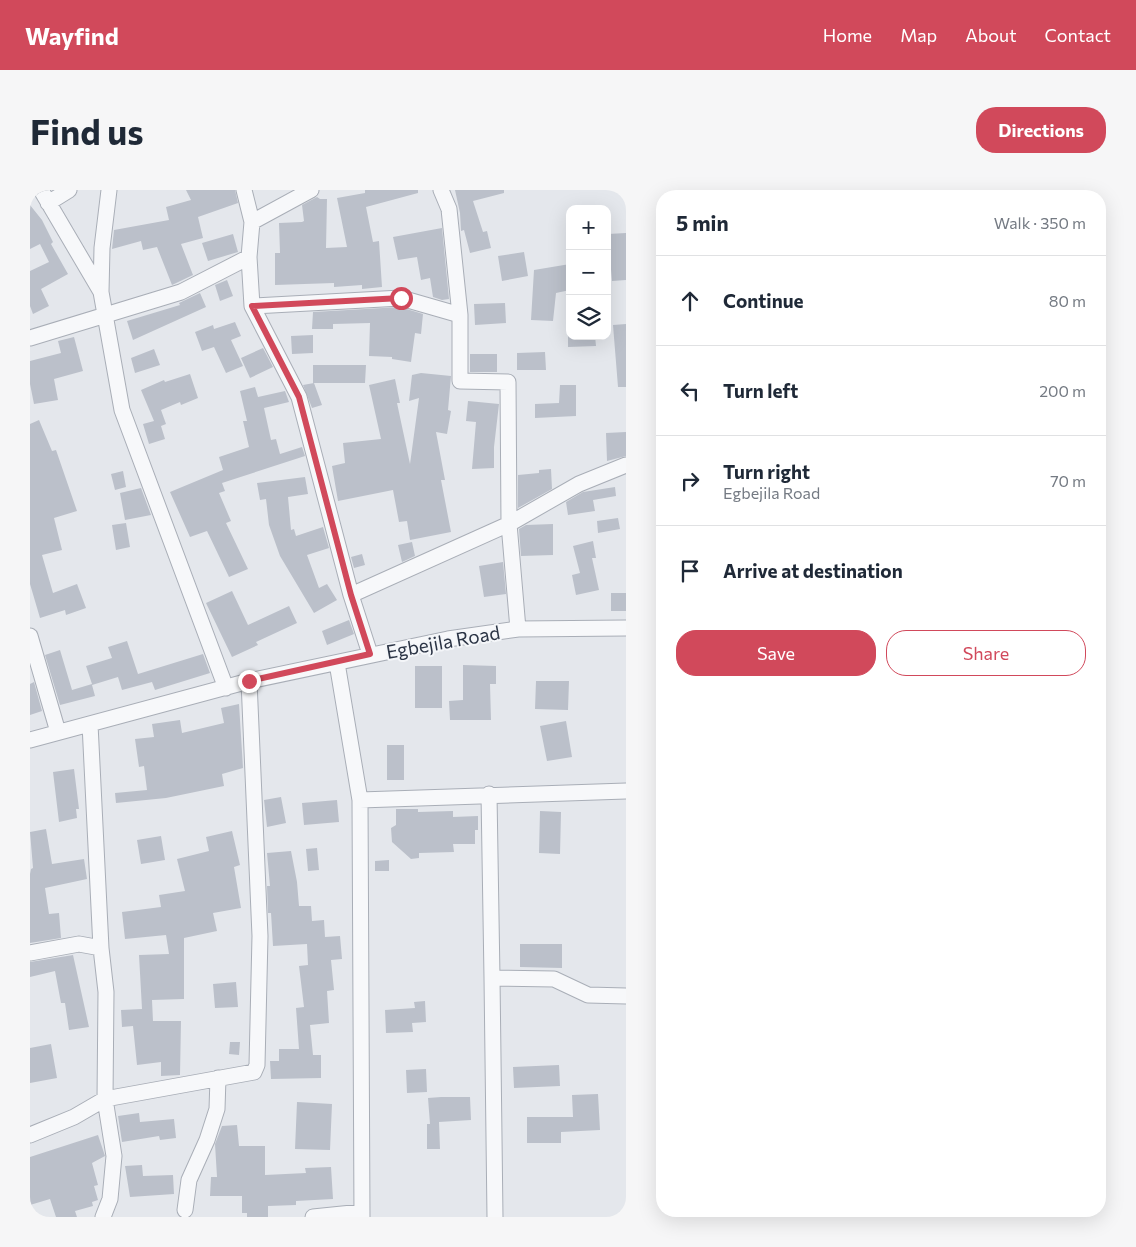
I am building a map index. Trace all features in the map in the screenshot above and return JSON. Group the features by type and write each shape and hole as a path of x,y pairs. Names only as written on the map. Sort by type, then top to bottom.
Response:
{"street":[{"path":"30,192 35,190"},
{"path":"69,190 45,197 101,292"},
{"path":"109,190 102,248 101,292 122,410 226,688"},
{"path":"244,190 252,222 250,257 252,306 299,397 351,595 370,654"},
{"path":"252,222 311,190"},
{"path":"441,190 449,209 460,315 460,381 508,382 509,524 518,629"},
{"path":"30,338 181,292 250,257"},
{"path":"252,306 401,298 460,315"},
{"path":"351,595 509,524 579,484 626,465"},
{"name":"Egbejila Road","path":"30,740 249,681 448,639 518,629 626,628"},
{"path":"30,636 58,732"},
{"path":"313,1217 362,1215 360,800 337,663"},
{"path":"30,1135 74,1117 106,1099 254,1072 257,1065 260,936 249,681"},
{"path":"90,724 101,948 106,992 106,1099 114,1156 110,1199 104,1217"},
{"path":"360,800 489,794 626,791"},
{"path":"489,794 495,1217"},
{"path":"30,953 79,944 101,948"},
{"path":"492,978 554,979 588,995 626,996"},
{"path":"185,1210 189,1180 207,1140 216,1109 218,1078"}],"building":[{"path":"186,190 235,190 238,203 198,217 203,238 181,244 193,275 172,285 157,247 143,250 141,241 112,249 114,230 169,220 166,207 191,200"},
{"path":"365,190 418,190 418,193 366,207 373,242 379,241 382,287 362,289 362,285 334,287 334,283 275,285 275,253 280,253 279,223 304,221 302,205 317,197 327,199 326,248 347,247 337,198 365,193"},
{"path":"455,190 504,190 504,193 473,201 483,232 487,231 491,248 470,253 464,230 461,231 460,213"},
{"path":"30,205 42,220 53,242 51,244 68,274 41,289 49,306 33,314 30,306 30,271 49,262 40,244 30,249"},
{"path":"442,228 449,299 442,300 433,297 430,278 421,280 417,257 398,260 393,237"},
{"path":"626,233 626,280 612,281 611,234"},
{"path":"233,234 238,252 208,261 202,243"},
{"path":"524,252 528,276 502,281 498,256"},
{"path":"566,265 566,291 556,293 553,321 531,320 534,270"},
{"path":"227,280 233,296 220,301 215,285"},
{"path":"200,293 206,307 133,340 127,321 180,305 179,303"},
{"path":"505,303 506,323 475,325 474,304"},
{"path":"400,307 423,314 421,334 415,333 411,362 392,359 392,357 369,356 370,323 333,324 333,329 312,329 313,312"},
{"path":"235,322 241,336 231,340 243,366 226,373 214,347 202,351 195,332 213,325 214,329"},
{"path":"626,324 626,387 618,387 613,325"},
{"path":"313,335 313,353 292,354 291,336"},
{"path":"74,337 83,371 54,379 58,400 34,404 30,384 30,361 61,353 58,341"},
{"path":"568,340 595,340 596,346 568,347"},
{"path":"263,348 273,367 250,378 241,358"},
{"path":"154,349 160,365 135,373 131,358"},
{"path":"545,352 546,370 517,370 517,353"},
{"path":"470,354 497,354 497,372 470,372"},
{"path":"313,365 366,365 365,383 313,383"},
{"path":"421,373 451,376 448,410 451,411 447,434 436,432 445,480 441,480 451,532 410,540 407,521 399,522 393,490 338,501 332,466 345,463 343,443 381,439 369,385 395,379 400,403 397,403 410,464 419,398 409,401 412,375"},
{"path":"190,374 198,398 181,405 180,402 161,410 166,424 161,426 165,439 149,444 143,424 154,421 141,390 164,380 165,382"},
{"path":"314,383 322,405 312,408 303,385"},
{"path":"560,385 576,385 576,416 535,418 535,404 559,403"},
{"path":"255,387 258,397 285,391 289,402 264,408 271,440 276,439 280,454 302,447 305,456 222,483 225,491 219,493 231,521 226,523 248,569 229,577 207,531 190,537 170,492 223,470 219,457 249,447 243,421 247,421 240,391"},
{"path":"468,401 499,404 494,447 494,468 472,469 476,422 466,421"},
{"path":"39,420 52,451 56,450 77,511 54,518 62,550 42,555 53,593 77,584 86,608 66,615 65,610 40,618 30,584 30,424"},
{"path":"626,432 626,456 607,461 606,433"},
{"path":"551,469 552,489 518,508 518,475 539,473 539,470"},
{"path":"123,471 126,487 115,490 111,474"},
{"path":"305,477 308,494 288,497 291,530 294,529 296,536 323,527 329,548 307,555 319,588 327,584 337,600 314,613 280,556 269,525 266,499 260,500 257,483"},
{"path":"615,487 616,496 593,500 595,511 568,515 566,502 583,492"},
{"path":"141,488 151,515 125,520 120,493"},
{"path":"618,518 620,529 598,533 597,521"},
{"path":"126,523 130,547 116,550 112,525"},
{"path":"553,524 553,555 521,556 519,529 526,525"},
{"path":"593,541 596,558 592,558 599,590 576,595 572,575 580,573 573,546"},
{"path":"412,542 415,556 402,562 398,545"},
{"path":"362,554 365,565 354,568 351,557"},
{"path":"503,562 506,594 484,597 479,566"},
{"path":"232,591 248,625 289,606 297,623 256,642 258,645 232,657 206,603"},
{"path":"611,593 626,593 626,611 611,611"},
{"path":"349,620 354,634 327,645 322,631"},
{"path":"127,641 138,674 203,654 210,673 155,690 152,682 122,690 118,677 92,685 95,696 60,705 45,655 60,650 72,690 92,684 86,666 112,658 108,647"},
{"path":"463,665 496,666 496,684 490,684 491,720 450,720 449,701 463,700"},
{"path":"415,666 442,666 442,708 415,708"},
{"path":"536,681 569,681 568,710 535,709"},
{"path":"34,682 42,711 30,715 30,684"},
{"path":"239,704 243,768 222,774 224,786 166,798 116,803 115,793 147,790 144,766 139,767 135,739 154,737 152,724 180,720 182,733 224,723 221,708"},
{"path":"566,721 572,757 547,761 540,726"},
{"path":"387,745 404,745 404,780 387,780"},
{"path":"74,769 79,809 76,809 77,818 59,822 53,772"},
{"path":"281,797 286,823 267,827 264,800"},
{"path":"337,800 339,822 304,825 302,803"},
{"path":"396,809 418,809 418,812 453,811 453,817 478,816 475,844 453,844 454,852 419,853 419,858 411,859 392,842 391,828 396,825"},
{"path":"540,811 561,812 560,854 539,853"},
{"path":"46,829 52,864 84,859 87,879 45,888 49,914 59,913 61,938 30,943 30,874 33,868 30,832"},
{"path":"232,831 240,865 234,867 241,908 213,913 217,931 184,938 184,999 152,1000 153,1021 181,1021 180,1075 161,1076 161,1062 137,1065 133,1026 122,1027 121,1010 142,1009 139,955 169,954 166,935 125,939 122,912 161,907 159,895 185,891 177,859 209,851 206,837"},
{"path":"161,836 165,860 141,864 137,840"},
{"path":"317,848 319,870 308,871 306,849"},
{"path":"291,851 299,906 311,906 312,921 324,920 325,937 340,936 342,959 331,960 334,990 327,991 329,1023 310,1025 313,1055 321,1055 321,1078 271,1079 270,1061 279,1061 279,1049 299,1049 296,1008 304,1007 299,966 308,965 307,944 273,946 271,913 268,913 267,886 270,886 267,853"},
{"path":"389,860 389,871 375,871 375,861"},
{"path":"520,944 562,944 562,968 520,967"},
{"path":"73,955 89,1027 69,1030 65,1003 61,1003 55,971 30,977 30,962"},
{"path":"236,982 238,1007 215,1008 213,984"},
{"path":"425,1001 426,1022 412,1023 413,1032 386,1033 385,1010 415,1008 414,1002"},
{"path":"230,1042 240,1042 239,1055 229,1054"},
{"path":"51,1044 57,1078 30,1083 30,1048"},
{"path":"559,1065 560,1086 514,1088 513,1067"},
{"path":"426,1069 427,1092 407,1093 406,1070"},
{"path":"598,1094 600,1130 561,1132 561,1143 527,1143 527,1117 573,1117 572,1095"},
{"path":"470,1097 471,1120 439,1122 440,1149 427,1149 427,1124 430,1124 428,1098"},
{"path":"297,1102 332,1104 330,1150 295,1149"},
{"path":"139,1113 140,1122 174,1119 176,1138 160,1140 159,1136 122,1142 118,1116"},
{"path":"237,1125 239,1146 265,1146 265,1175 306,1173 305,1168 331,1167 333,1199 296,1201 296,1205 268,1206 268,1217 247,1217 247,1213 242,1213 242,1196 210,1196 211,1177 217,1177 215,1144 222,1126"},
{"path":"98,1135 105,1156 92,1163 98,1185 94,1186 98,1200 92,1202 93,1206 75,1211 77,1217 56,1217 50,1199 30,1205 30,1157"},
{"path":"142,1165 143,1176 173,1175 174,1194 130,1197 125,1166"}],"route":[{"path":"249,681 337,663 370,654 351,595 299,397 252,306 401,298"}]}
